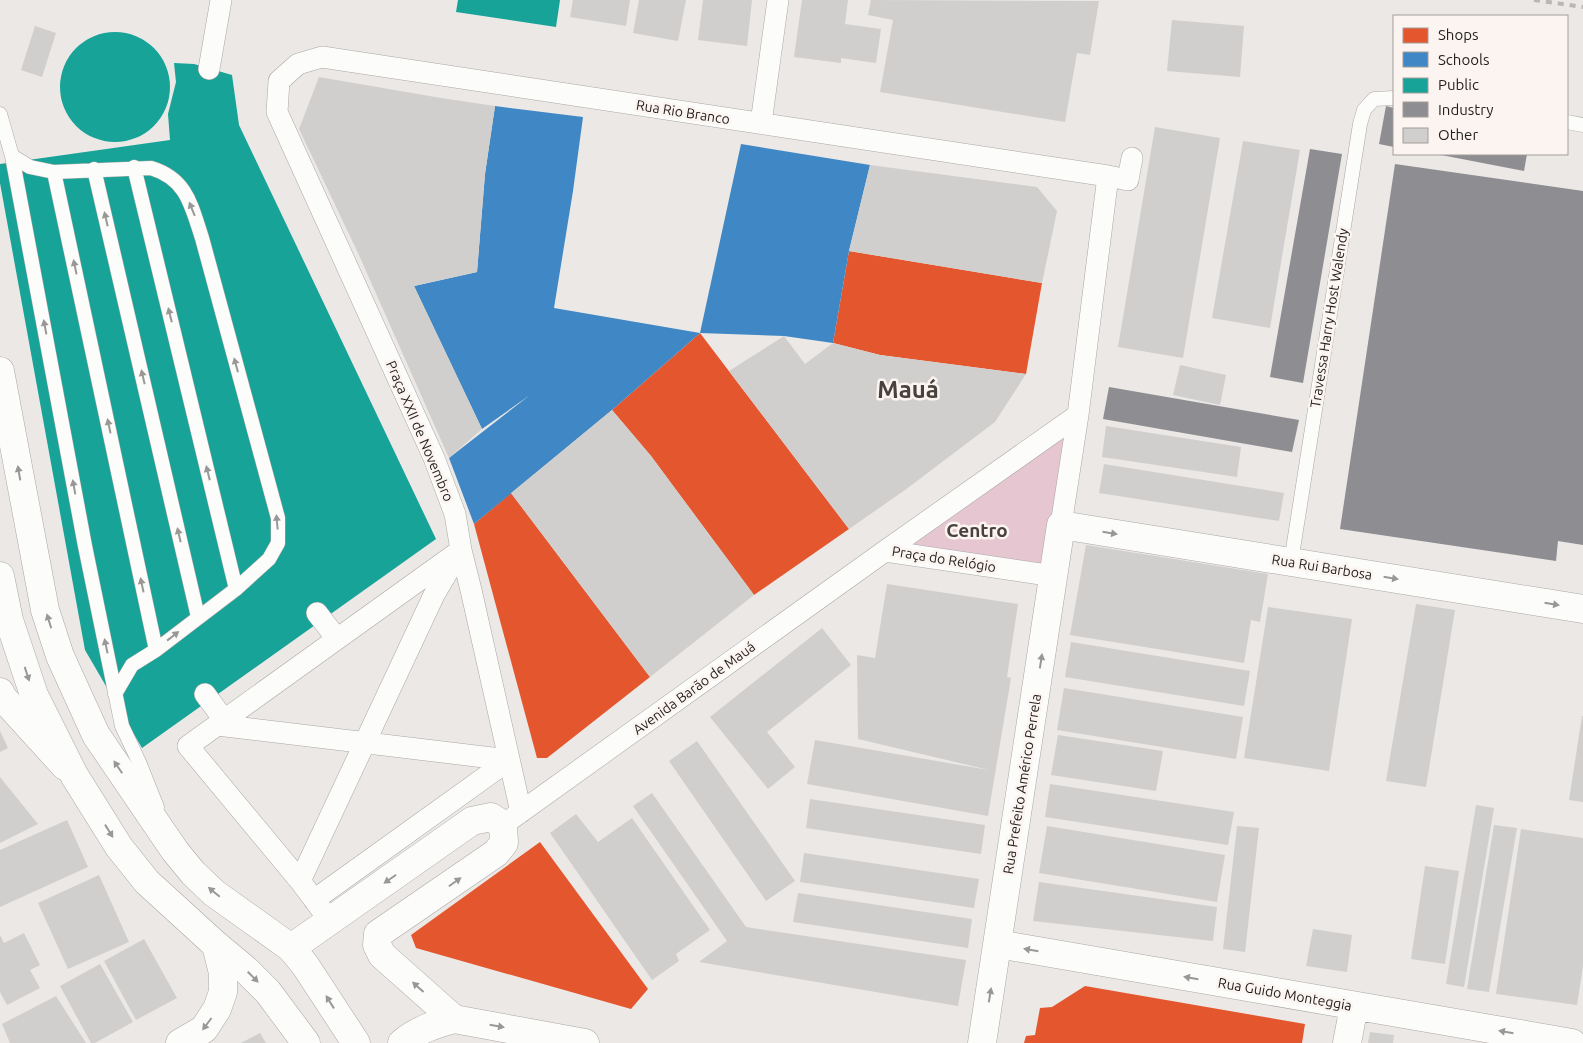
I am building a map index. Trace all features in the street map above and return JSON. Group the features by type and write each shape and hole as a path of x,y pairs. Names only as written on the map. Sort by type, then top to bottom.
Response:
{"street":[{"path":"209,69 221,0"},
{"path":"761,123 778,0"},
{"name":"Rua Rio Branco","path":"278,96 279,81 288,71 298,64 322,57 1128,180 1132,158"},
{"name":"Praça XXII de Novembro","path":"278,96 277,112 434,458 455,514 461,550 509,760 512,818"},
{"path":"1062,525 1108,176"},
{"path":"0,371 45,610 60,656 96,735 175,851 193,873 214,892 291,948 310,972 356,1043"},
{"name":"Praça do Relógio","path":"885,550 1078,415"},
{"name":"Rua Rui Barbosa","path":"1062,525 1583,609"},
{"name":"Rua Prefeito Américo Perrela","path":"982,1043 1062,525"},
{"path":"322,910 188,746 461,550"},
{"path":"300,881 434,595 461,550"},
{"name":"Praça do Relógio","path":"885,550 1054,576"},
{"name":"Avenida Barão de Mauá","path":"512,818 885,550"},
{"path":"0,576 9,620 34,695 74,775 119,847 147,882 268,992 306,1043"},
{"path":"317,612 337,639"},
{"path":"0,692 3,698 74,775"},
{"path":"205,694 221,722"},
{"path":"221,722 509,760"},
{"path":"291,948 322,910 509,760"},
{"path":"322,910 472,821 491,817 512,818 504,843 496,853 378,934 377,945 382,955 454,1019"},
{"name":"Rua Guido Monteggia","path":"998,944 1572,1043"},
{"path":"180,1043 204,1029 216,1009 223,992 223,973 216,945"},
{"path":"1347,1043 1354,1006"},
{"path":"402,1043 409,1037 435,1024 454,1019 585,1043"}],"lane":[{"name":"Travessa Harry Host Walendy","path":"1291,562 1360,124 1364,110 1374,99 1393,98"},
{"path":"0,114 12,156 85,546 122,726 175,851"},
{"path":"1568,122 1583,124"},
{"path":"12,156 30,167 54,172 134,167 151,168 165,172 182,186 193,209 278,518 278,543 269,559 236,588 156,650 132,665 116,694"},
{"path":"134,167 236,588"},
{"path":"94,170 198,617"},
{"path":"54,172 156,650"}],"shaded area":[{"path":"1069,432 1048,566 900,548"}],"building: Shops":[{"path":"849,251 1042,283 1026,374 880,355 833,343"},
{"path":"700,333 849,529 754,595 651,456 612,410"},
{"path":"511,493 650,677 547,758 537,758 474,524"},
{"path":"540,842 648,989 631,1009 416,948 411,935"},
{"path":"1085,986 1305,1024 1302,1043 1024,1043 1026,1036 1035,1035 1040,1008 1052,1007"}],"building: Schools":[{"path":"495,106 583,117 554,308 700,333 612,410 474,524 449,458 530,395 482,429 414,286 477,272 485,174"},
{"path":"741,144 870,165 849,251 833,343 784,336 700,333"}],"building: Public":[{"path":"458,0 560,0 556,27 456,12"},
{"path":"115,32 136,36 154,48 166,66 170,87 166,108 154,126 136,138 115,142 94,138 76,126 64,108 60,87 64,66 76,48 94,36"},
{"path":"174,63 194,64 232,75 239,125 436,539 142,748 85,650 0,183 0,164 170,140 168,114 176,82"}],"building: Industry":[{"path":"1386,106 1393,108 1393,147 1379,144"},
{"path":"1310,149 1342,154 1303,383 1270,377"},
{"path":"1441,155 1527,155 1524,171"},
{"path":"1395,164 1583,191 1583,545 1558,541 1556,561 1340,529"},
{"path":"1109,387 1299,420 1292,452 1103,419"}],"building: Other":[{"path":"573,0 630,0 626,26 570,17"},
{"path":"639,0 686,0 678,41 633,33"},
{"path":"703,0 752,0 747,46 698,40"},
{"path":"802,0 848,0 845,24 881,29 876,63 841,58 841,63 794,57"},
{"path":"871,0 1099,1 1090,55 1077,53 1065,122 880,92 893,20 868,15"},
{"path":"1172,20 1244,26 1240,77 1167,71"},
{"path":"35,26 56,33 42,77 21,70"},
{"path":"319,77 495,106 485,174 477,272 414,286 482,429 449,458 358,253 299,129"},
{"path":"1155,127 1220,138 1183,358 1118,347"},
{"path":"1243,141 1300,150 1270,328 1212,318"},
{"path":"870,165 1037,187 1057,211 1042,283 849,251"},
{"path":"784,336 805,364 833,343 880,355 1026,374 995,422 905,490 849,529 729,371"},
{"path":"1180,365 1226,375 1220,405 1173,395"},
{"path":"612,410 651,456 754,595 650,677 511,493"},
{"path":"1106,426 1241,447 1237,477 1102,457"},
{"path":"1104,464 1284,493 1279,521 1099,493"},
{"path":"1086,545 1268,574 1260,622 1251,620 1244,663 1070,635"},
{"path":"887,584 1018,604 1007,677 1011,678 988,816 807,784 815,740 989,770 858,739 857,655 875,658"},
{"path":"1416,604 1455,610 1426,787 1386,781"},
{"path":"1268,607 1352,619 1329,771 1244,758"},
{"path":"822,628 851,665 767,732 795,767 768,789 710,717"},
{"path":"1071,642 1250,671 1244,706 1065,677"},
{"path":"1064,688 1243,717 1236,759 1057,730"},
{"path":"1583,716 1583,802 1569,800"},
{"path":"0,731 8,748 0,752"},
{"path":"1058,735 1163,751 1156,791 1051,775"},
{"path":"697,741 795,881 766,901 669,761"},
{"path":"0,777 38,824 0,843"},
{"path":"1050,784 1234,812 1228,845 1045,817"},
{"path":"652,793 746,927 966,960 958,1006 699,962 727,941 633,806"},
{"path":"810,799 985,825 981,854 806,828"},
{"path":"1476,805 1494,808 1464,987 1446,984"},
{"path":"576,814 598,842 632,818 710,930 676,954 679,961 652,980 550,833"},
{"path":"67,820 88,867 0,907 0,850"},
{"path":"1494,825 1517,828 1489,992 1467,989"},
{"path":"1047,826 1225,855 1217,902 1039,873"},
{"path":"1237,826 1259,828 1245,952 1223,949"},
{"path":"1521,829 1583,838 1583,966 1577,1005 1496,994"},
{"path":"804,853 979,879 974,908 800,882"},
{"path":"1425,866 1459,871 1445,964 1411,959"},
{"path":"99,875 129,942 68,969 38,903"},
{"path":"1039,882 1217,907 1213,941 1033,921"},
{"path":"798,893 972,919 968,948 793,922"},
{"path":"1313,929 1352,935 1347,972 1306,966"},
{"path":"24,933 40,965 30,970 40,988 7,1005 0,992 0,935 4,943"},
{"path":"144,939 177,998 136,1020 104,961"},
{"path":"100,964 133,1022 95,1043 91,1043 60,986"},
{"path":"56,996 86,1043 10,1043 2,1024"},
{"path":"1370,1032 1394,1035 1393,1043 1368,1043"},
{"path":"260,1033 266,1043 241,1043"}],"railway":[{"path":"1534,0 1583,7"}],"district":[{"name":"Mauá","path":"908,389"},
{"name":"Centro","path":"977,530"}]}
